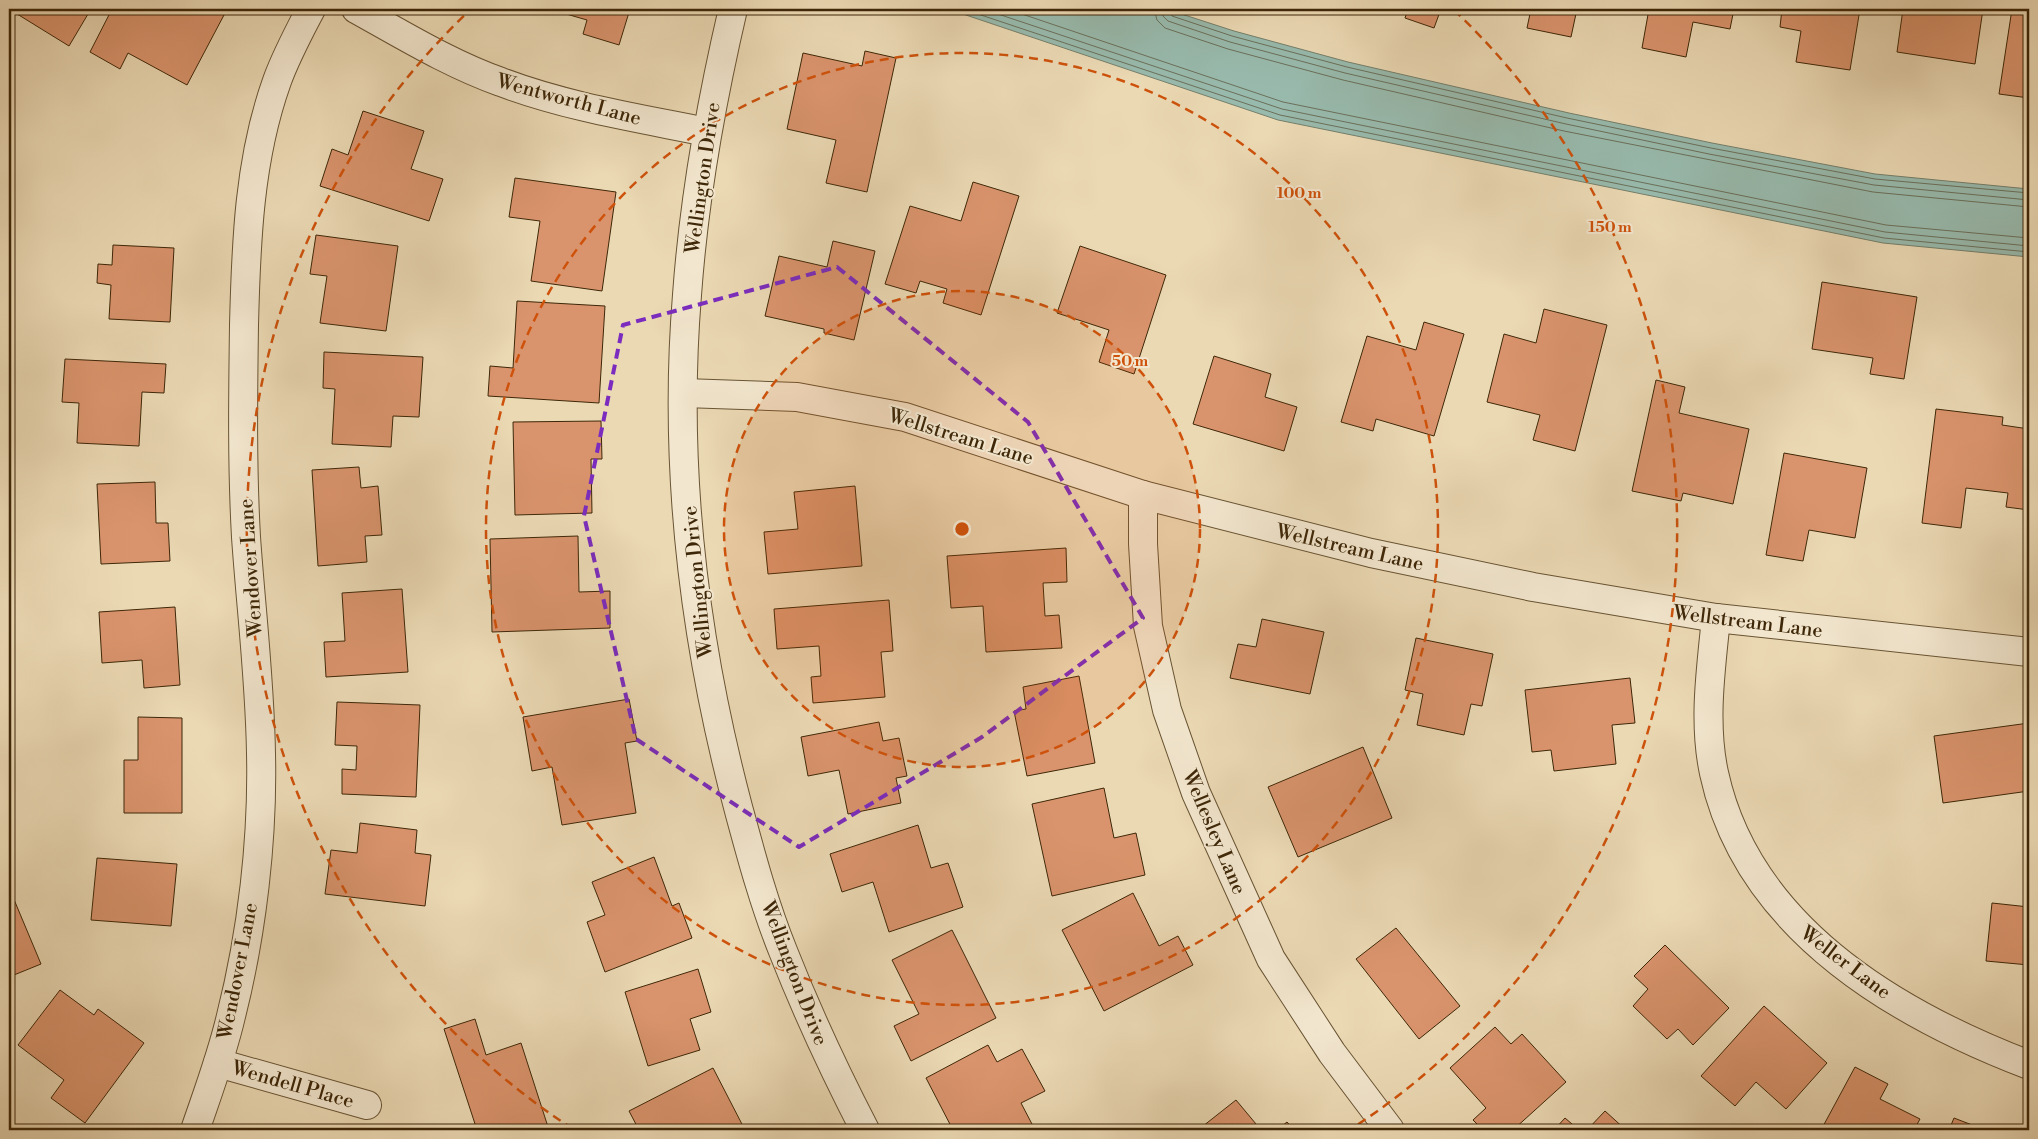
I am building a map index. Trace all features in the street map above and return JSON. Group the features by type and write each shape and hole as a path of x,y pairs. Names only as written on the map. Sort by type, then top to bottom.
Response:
{"street":[{"name":"Wendover Lane","path":"195,1130 218,1062 241,970 249,917 261,806 260,703 246,535 244,473 243,391 246,254 257,159 266,118 287,57 311,9"},
{"name":"Wentworth Lane","path":"356,9 444,57 501,82 592,108 707,132"},
{"name":"Wellington Drive","path":"733,9 707,132 689,272 684,393 688,518 692,573 711,694 724,754 759,881 782,949 829,1060 865,1130"},
{"name":"Wellstream Lane","path":"684,393 782,396 878,410 941,427 1144,495 1323,542 1533,587 1716,618 2029,652"},
{"name":"Wellesley Lane","path":"1144,495 1143,544 1148,626 1168,710 1196,793 1271,959 1332,1053 1390,1130"},
{"name":"Weller Lane","path":"1716,618 1709,707 1714,772 1732,829 1751,865 1769,892 1805,934 1851,971 1923,1017 1964,1038 2029,1065"},
{"name":"Wendell Place","path":"218,1062 368,1105"}],"highlighted area":[{"path":"837,267 1028,422 1143,618 982,737 799,847 636,739 584,516 623,325"}],"water":[{"path":"948,9 1166,9 1234,31 1348,62 1569,113 1712,143 1875,174 2029,189 2029,257 1883,243 1278,120"}],"building":[{"path":"9,9 91,9 69,46"},
{"path":"112,9 211,9 224,15 187,85 128,53 120,69 90,52"},
{"path":"549,9 630,9 619,45 583,34 587,20"},
{"path":"1408,9 1441,9 1434,28 1405,18"},
{"path":"1531,9 1577,9 1571,37 1527,28"},
{"path":"1649,9 1734,9 1730,29 1693,22 1686,57 1642,48"},
{"path":"1782,9 1860,9 1850,70 1796,62 1801,31 1780,27"},
{"path":"1903,9 1983,9 1975,64 1897,52"},
{"path":"2012,9 2029,9 2029,98 1999,94"},
{"path":"865,51 896,58 867,192 826,183 836,140 787,129 803,53 862,66"},
{"path":"363,111 424,131 411,169 443,179 429,221 320,186 332,149 348,155"},
{"path":"515,178 616,192 602,291 531,281 540,221 509,217"},
{"path":"973,182 1019,196 981,315 943,303 947,289 920,281 916,293 885,284 910,206 961,221"},
{"path":"316,235 398,246 386,331 320,323 327,276 310,274"},
{"path":"833,241 875,251 854,340 824,333 824,329 765,316 779,256 827,267"},
{"path":"113,245 174,248 170,322 109,319 111,285 97,283 98,264 112,265"},
{"path":"1080,246 1166,275 1134,374 1099,362 1109,330 1057,313"},
{"path":"1822,282 1917,297 1904,379 1870,374 1873,358 1812,349"},
{"path":"517,301 605,306 599,403 488,396 490,366 513,368"},
{"path":"1544,309 1607,325 1575,451 1533,440 1540,415 1487,402 1504,334 1536,343"},
{"path":"1424,322 1464,334 1434,436 1376,419 1373,431 1341,422 1367,336 1416,350"},
{"path":"324,352 423,357 419,417 393,416 391,447 332,444 335,389 323,388"},
{"path":"1214,356 1271,374 1265,397 1297,407 1284,451 1193,424"},
{"path":"65,359 166,364 164,393 142,392 139,446 77,443 79,403 62,402"},
{"path":"1656,380 1685,387 1679,413 1749,429 1733,504 1683,493 1681,501 1632,491"},
{"path":"1936,409 2003,417 2002,425 2029,429 2029,510 2006,507 2008,493 1966,488 1961,528 1922,523"},
{"path":"601,421 602,459 591,459 592,513 515,515 513,422"},
{"path":"1784,453 1867,468 1855,538 1809,530 1803,561 1766,555"},
{"path":"359,467 361,488 378,486 382,535 365,536 367,562 318,566 312,470"},
{"path":"155,482 156,523 168,523 170,561 101,564 97,484"},
{"path":"855,486 862,566 768,574 764,532 798,529 794,492"},
{"path":"578,536 579,592 610,591 610,628 492,632 490,539"},
{"path":"1066,548 1067,582 1043,583 1045,616 1059,615 1062,648 986,652 983,606 951,608 947,556"},
{"path":"402,589 408,672 326,677 324,642 345,641 342,593"},
{"path":"889,600 893,651 881,652 885,697 813,703 811,677 821,676 819,646 777,649 774,609"},
{"path":"175,607 180,685 144,688 142,660 102,663 99,612"},
{"path":"1262,619 1324,632 1310,694 1230,678 1238,644 1256,647"},
{"path":"1416,638 1493,654 1482,706 1471,704 1464,735 1417,725 1423,694 1405,690"},
{"path":"1079,676 1095,763 1027,776 1014,711 1026,709 1023,687"},
{"path":"1630,678 1635,723 1612,725 1616,764 1554,771 1551,750 1532,752 1525,690"},
{"path":"629,699 637,741 625,743 636,813 562,825 552,767 532,771 523,717"},
{"path":"337,702 420,705 416,797 342,794 342,769 356,770 357,746 335,745"},
{"path":"138,717 182,718 182,813 124,813 124,760 138,760"},
{"path":"879,722 883,741 899,738 907,776 896,778 901,803 848,814 839,770 808,776 801,737"},
{"path":"2029,723 2029,791 1943,803 1934,736"},
{"path":"1363,747 1392,818 1298,857 1268,787"},
{"path":"1104,788 1114,838 1136,833 1145,875 1052,896 1032,804"},
{"path":"360,823 417,830 415,853 431,855 425,906 325,894 331,850 357,853"},
{"path":"918,825 931,868 948,863 963,907 889,932 873,882 842,892 830,854"},
{"path":"654,857 672,906 679,903 692,938 605,972 587,922 605,915 592,882"},
{"path":"97,858 177,864 171,926 91,920"},
{"path":"9,891 41,964 9,977"},
{"path":"1133,893 1159,946 1178,936 1193,965 1104,1011 1062,930"},
{"path":"1992,903 2029,907 2029,965 1986,961"},
{"path":"1396,928 1460,1006 1419,1039 1356,959"},
{"path":"952,930 996,1018 911,1061 894,1026 919,1014 892,960"},
{"path":"1665,945 1729,1008 1693,1045 1678,1029 1667,1039 1633,1006 1648,989 1634,976"},
{"path":"698,969 711,1012 690,1019 700,1050 648,1066 625,992"},
{"path":"60,990 94,1015 98,1009 144,1043 85,1123 51,1098 64,1080 18,1045"},
{"path":"1764,1006 1827,1063 1786,1109 1756,1082 1735,1106 1701,1076"},
{"path":"475,1019 486,1055 521,1043 549,1130 477,1130 444,1029"},
{"path":"1495,1027 1511,1044 1522,1034 1566,1082 1513,1130 1483,1130 1473,1120 1486,1108 1450,1068"},
{"path":"988,1045 997,1062 1022,1049 1045,1091 1021,1103 1033,1126 1026,1130 953,1130 926,1078"},
{"path":"1855,1067 1888,1084 1880,1099 1920,1119 1914,1130 1821,1130"},
{"path":"713,1068 745,1130 639,1130 629,1111"},
{"path":"1236,1100 1261,1130 1198,1130"},
{"path":"1605,1111 1626,1130 1587,1130"},
{"path":"1565,1118 1579,1130 1554,1130"},
{"path":"1954,1118 1985,1130 1949,1130"},
{"path":"1287,1122 1294,1130 1277,1130"}]}
